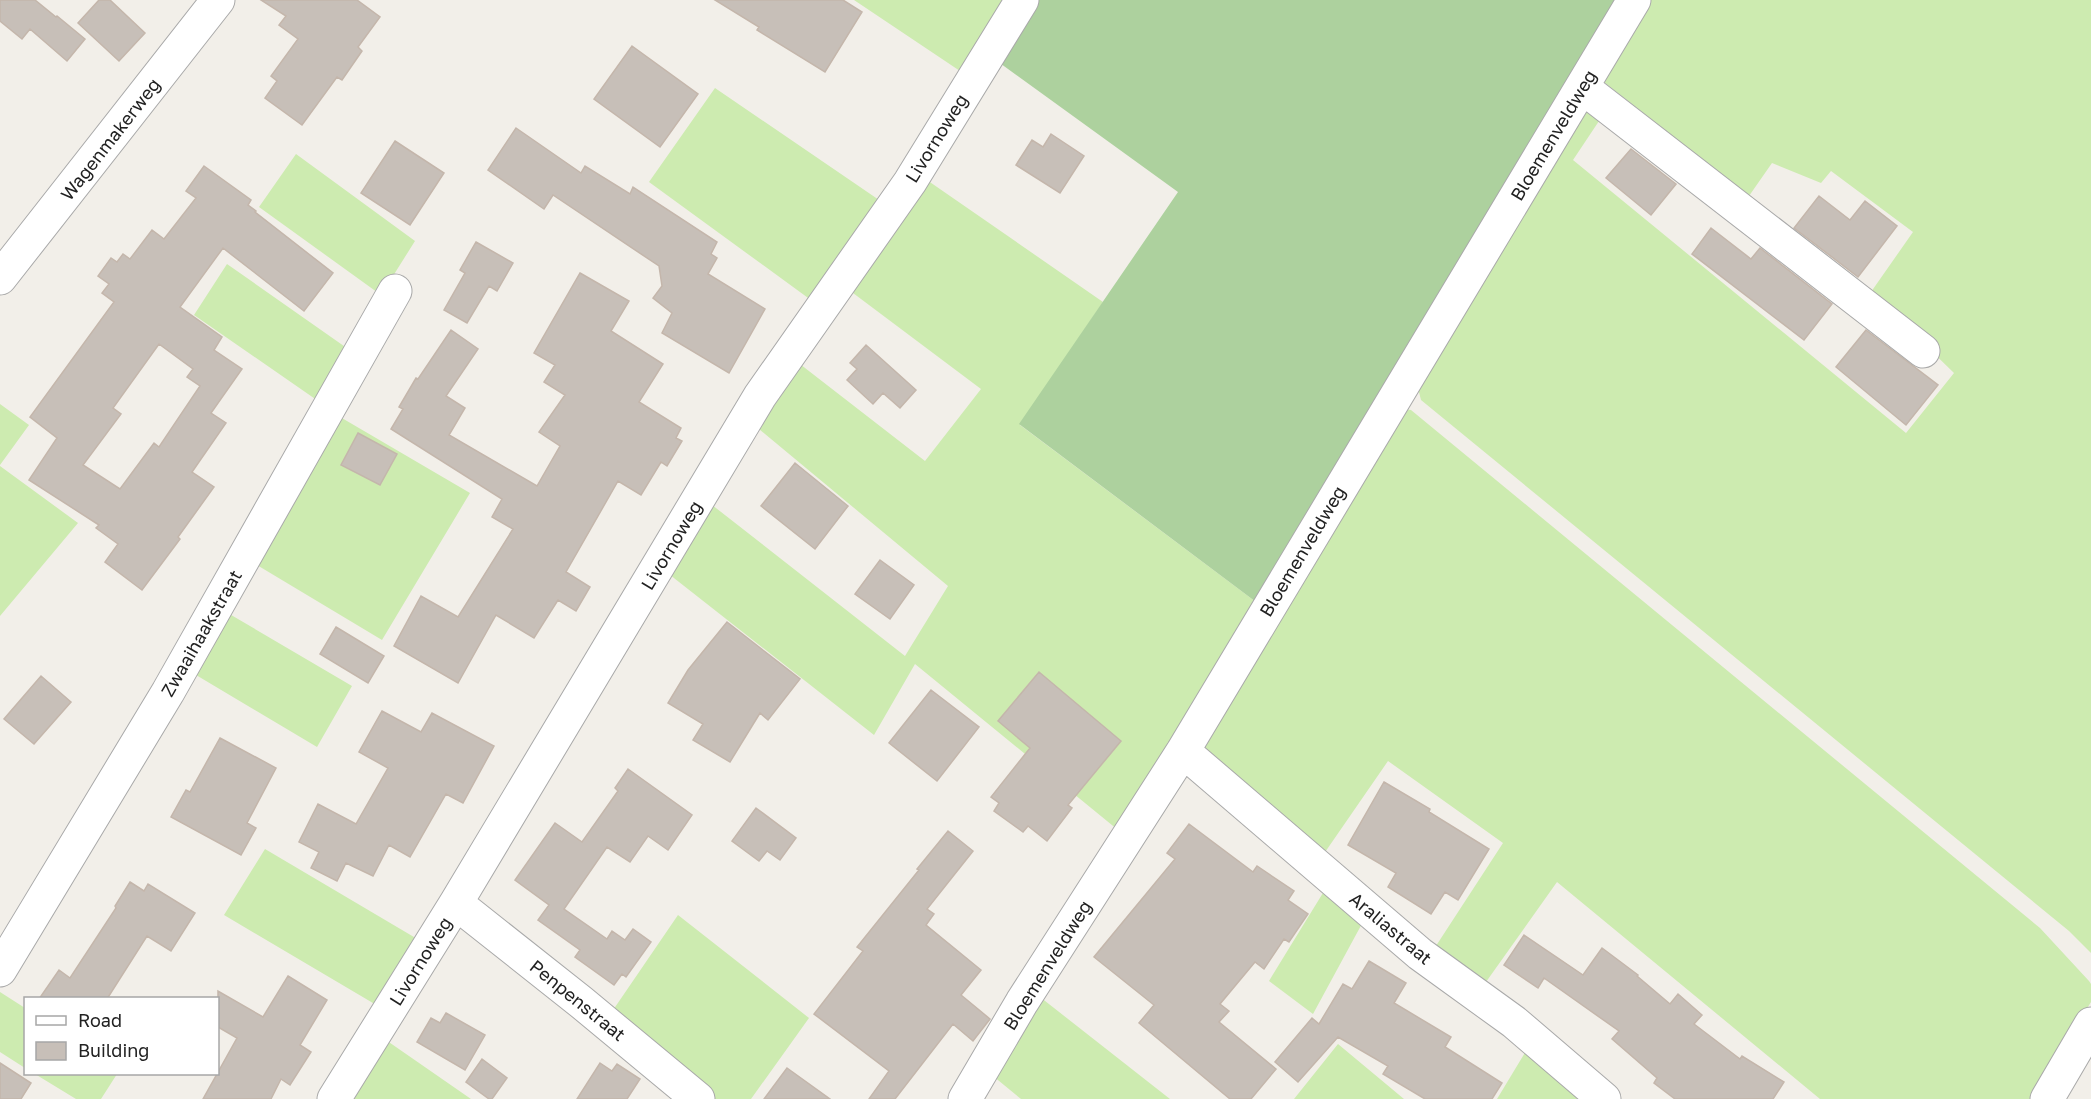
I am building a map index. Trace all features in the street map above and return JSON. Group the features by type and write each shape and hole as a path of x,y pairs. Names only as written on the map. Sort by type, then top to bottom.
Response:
{"street":[{"name":"Wagenmakerweg","path":"0,278 218,0"},
{"name":"Livornoweg","path":"334,1099 456,903 760,396 909,182 1022,0"},
{"name":"Bloemenveldweg","path":"965,1099 1022,1002 1183,751 1634,0"},
{"path":"1582,87 1923,351"},
{"name":"Zwaaihaakstraat","path":"0,970 168,692 395,291"},
{"name":"Araliastraat","path":"1183,751 1420,954 1514,1022 1604,1099"},
{"name":"Penpenstraat","path":"456,903 698,1099"},
{"path":"2046,1099 2091,1024"}],"green space":[{"path":"854,0 1008,0 963,73"},
{"path":"1034,0 1618,0 1256,602 1019,424 1178,192 997,61"},
{"path":"1648,0 2091,0 2091,953 2069,931 1421,400 1418,388 1588,100 1605,112 1573,160 1906,433 1954,373 1871,292 1913,232 1831,171 1821,183 1772,163 1749,196 1605,83 1604,75"},
{"path":"715,88 882,202 815,303 649,182"},
{"path":"296,154 415,241 381,295 259,207"},
{"path":"924,178 1103,302 1020,425 1256,602 1118,830 915,664 874,735 665,571 707,501 905,656 948,586 753,424 796,361 925,461 981,389 849,290"},
{"path":"227,264 351,351 321,403 194,315"},
{"path":"0,404 29,425 0,465"},
{"path":"1404,409 1411,410 2040,928 2089,981 2091,1002 2031,1099 1820,1099 1557,882 1481,989 1432,952 1503,843 1388,761 1321,858 1203,751 1204,738"},
{"path":"335,414 470,493 382,640 252,562"},
{"path":"0,466 78,523 0,616"},
{"path":"226,612 352,686 317,747 191,672"},
{"path":"265,849 419,940 378,1006 224,915"},
{"path":"1326,888 1364,920 1313,1014 1269,981"},
{"path":"678,915 809,1018 751,1099 709,1099 609,1016"},
{"path":"0,992 24,1007 24,1067 0,1052"},
{"path":"1040,997 1170,1099 1021,1099 993,1076"},
{"path":"383,1038 471,1099 347,1099"},
{"path":"1338,1044 1404,1099 1294,1099"},
{"path":"1529,1046 1591,1099 1497,1099"},
{"path":"37,1075 116,1075 101,1099 76,1099"}],"building":[{"path":"0,0 35,0 85,39 67,61 30,29 22,39 0,21"},
{"path":"99,0 110,0 145,33 119,61 78,23"},
{"path":"261,0 357,0 380,17 358,47 362,51 342,80 337,77 302,125 265,98 277,81 271,76 298,39 279,25 286,16"},
{"path":"715,0 843,0 862,12 825,72 757,30 759,27"},
{"path":"632,46 698,94 660,147 594,99"},
{"path":"516,128 581,173 585,166 630,194 633,187 717,242 711,254 717,258 708,274 765,309 729,373 662,333 672,313 653,298 662,286 659,266 553,195 544,209 488,170"},
{"path":"1051,134 1084,156 1060,193 1016,165 1032,140 1043,147"},
{"path":"395,141 444,173 410,225 361,193"},
{"path":"1631,149 1676,184 1651,215 1606,178"},
{"path":"204,166 251,200 248,205 255,212 333,273 304,311 223,248 180,307 222,337 214,350 242,369 211,413 226,423 192,472 214,487 178,537 180,539 142,590 105,562 118,544 96,528 99,525 29,480 57,438 30,417 114,302 102,293 109,284 98,276 111,258 117,262 123,254 130,259 152,230 164,239 196,198 186,191","holes":["159,344 193,369 187,377 200,386 159,447 154,443 120,489 83,465 121,414 113,408"]},
{"path":"1819,196 1850,220 1865,201 1897,226 1858,277 1794,228"},
{"path":"1711,228 1751,259 1760,248 1832,304 1804,340 1692,254"},
{"path":"476,242 513,263 497,291 489,286 467,323 444,310 465,273 460,270"},
{"path":"580,273 629,301 611,331 663,364 639,402 681,428 676,438 682,441 667,466 661,462 641,495 618,481 566,572 590,587 576,611 558,600 534,638 496,615 458,683 394,646 421,596 458,617 513,529 492,517 502,499 391,429 403,409 399,407 416,378 418,379 451,330 478,349 446,396 465,408 449,435 537,486 560,446 539,432 565,395 544,382 555,365 534,353"},
{"path":"1866,330 1938,385 1906,425 1836,367"},
{"path":"866,345 916,390 900,408 883,393 873,404 847,380 857,369 850,363"},
{"path":"358,433 397,454 380,485 341,465"},
{"path":"795,463 848,506 815,549 761,506"},
{"path":"880,560 914,585 890,619 855,594"},
{"path":"727,622 800,679 768,720 760,713 730,762 693,740 703,724 668,703 688,670"},
{"path":"336,627 384,656 368,683 320,654"},
{"path":"1039,672 1121,741 1068,805 1072,808 1047,841 1028,826 1023,832 994,811 999,803 991,797 1030,748 998,721"},
{"path":"41,676 71,702 34,744 4,719"},
{"path":"931,690 979,727 937,781 889,743"},
{"path":"382,711 421,732 432,713 494,746 463,803 446,794 410,857 389,845 373,876 346,863 337,881 311,868 319,852 299,842 318,804 356,824 388,768 359,752"},
{"path":"220,738 276,768 247,823 256,828 241,855 171,817 186,790 190,792"},
{"path":"628,769 692,815 668,850 648,836 630,862 607,847 564,909 607,939 612,931 625,940 633,929 651,942 626,977 622,974 614,985 575,957 580,950 538,920 549,905 515,880 555,823 582,842 618,791 615,788"},
{"path":"1384,782 1430,809 1429,812 1489,849 1458,900 1445,892 1431,914 1388,887 1396,873 1348,845"},
{"path":"756,808 796,838 780,860 767,851 759,861 732,841"},
{"path":"1189,824 1253,872 1257,866 1294,891 1288,900 1308,914 1289,942 1284,939 1264,969 1255,962 1220,1004 1229,1011 1219,1022 1276,1069 1251,1099 1230,1099 1139,1023 1154,1005 1094,957 1175,859 1167,853"},
{"path":"948,831 973,851 927,909 934,914 926,925 981,970 961,995 990,1019 973,1041 953,1024 895,1099 869,1099 889,1071 814,1014 863,951 857,947"},
{"path":"130,882 144,891 148,884 195,913 171,951 147,936 108,997 40,997 59,970 70,978 116,908 115,906"},
{"path":"1524,935 1583,975 1602,948 1638,975 1670,1004 1678,994 1702,1015 1694,1024 1740,1059 1742,1056 1784,1082 1773,1099 1675,1099 1654,1083 1657,1078 1612,1039 1619,1031 1544,978 1538,988 1504,965"},
{"path":"1369,961 1406,983 1394,1003 1451,1037 1445,1047 1502,1083 1492,1099 1425,1099 1383,1074 1388,1066 1338,1037 1298,1082 1275,1062 1312,1018 1319,1024 1343,984 1352,989"},
{"path":"288,976 327,1000 300,1045 311,1052 290,1085 281,1079 271,1099 203,1099 216,1075 219,1075 219,1070 237,1038 219,1028 218,991 263,1017"},
{"path":"446,1013 485,1035 465,1070 417,1042 431,1018 440,1023"},
{"path":"482,1059 507,1078 492,1099 466,1082"},
{"path":"0,1063 31,1083 21,1099 0,1099"},
{"path":"600,1063 612,1071 617,1064 640,1079 627,1099 577,1099"},
{"path":"787,1068 830,1099 764,1099"}]}
